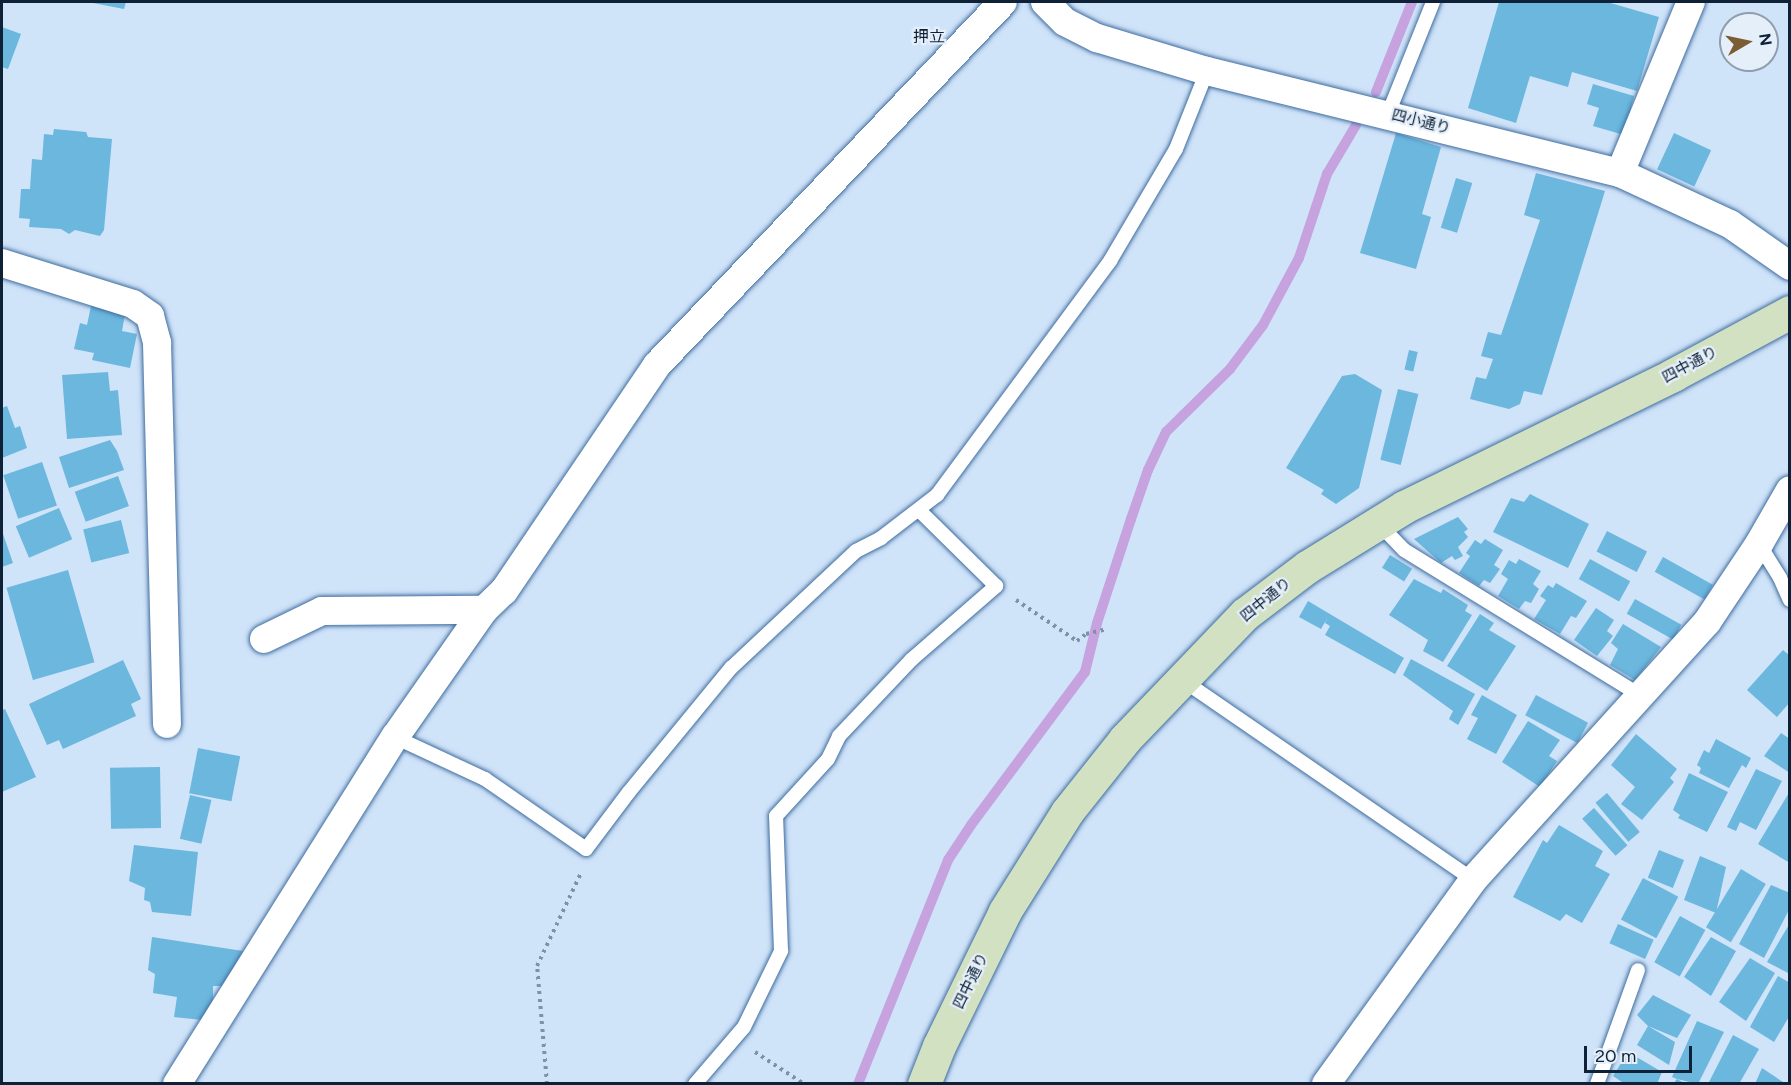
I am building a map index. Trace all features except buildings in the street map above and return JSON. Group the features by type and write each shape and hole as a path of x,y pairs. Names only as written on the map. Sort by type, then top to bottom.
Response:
{"street":[{"path":"177,1083 395,737 484,610 504,591 657,364 1003,2"},
{"name":"四小通り","path":"1045,2 1065,22 1097,38 1207,71 1620,173 1730,224 1790,266"},
{"path":"1620,173 1691,2"},
{"path":"2,263 133,304 150,316 157,343 167,724"},
{"name":"四中通り","path":"924,1083 939,1046 1005,911 1067,813 1125,739 1245,614 1307,567 1404,507 1672,375 1790,312"},
{"path":"1326,1083 1473,880 1707,622 1759,544 1790,490"},
{"path":"264,639 322,611 484,610"}],"lane":[{"path":"1388,114 1433,2"},
{"path":"395,737 485,779 586,849 629,792 731,668 856,551 881,538 937,495 1110,261 1176,149 1207,71"},
{"path":"695,1083 744,1027 781,951 776,816 828,759 839,736 903,668 996,586 920,510"},
{"path":"1378,523 1404,550 1641,696"},
{"path":"1759,544 1780,578 1790,600"},
{"path":"1181,679 1473,880"},
{"path":"1597,1083 1638,970"}],"path":[{"path":"996,586 1077,641 1086,634 1107,629"},
{"path":"547,1083 537,966 586,864 586,849"},
{"path":"734,1038 804,1083"}],"waterway":[{"path":"1376,92 1412,2"},
{"path":"858,1084 948,860 971,825 1085,672 1097,623 1131,519 1148,470 1166,432 1230,369 1263,325 1299,258 1327,174 1356,125"}],"district":[{"name":"押立","path":"929,37"}]}
